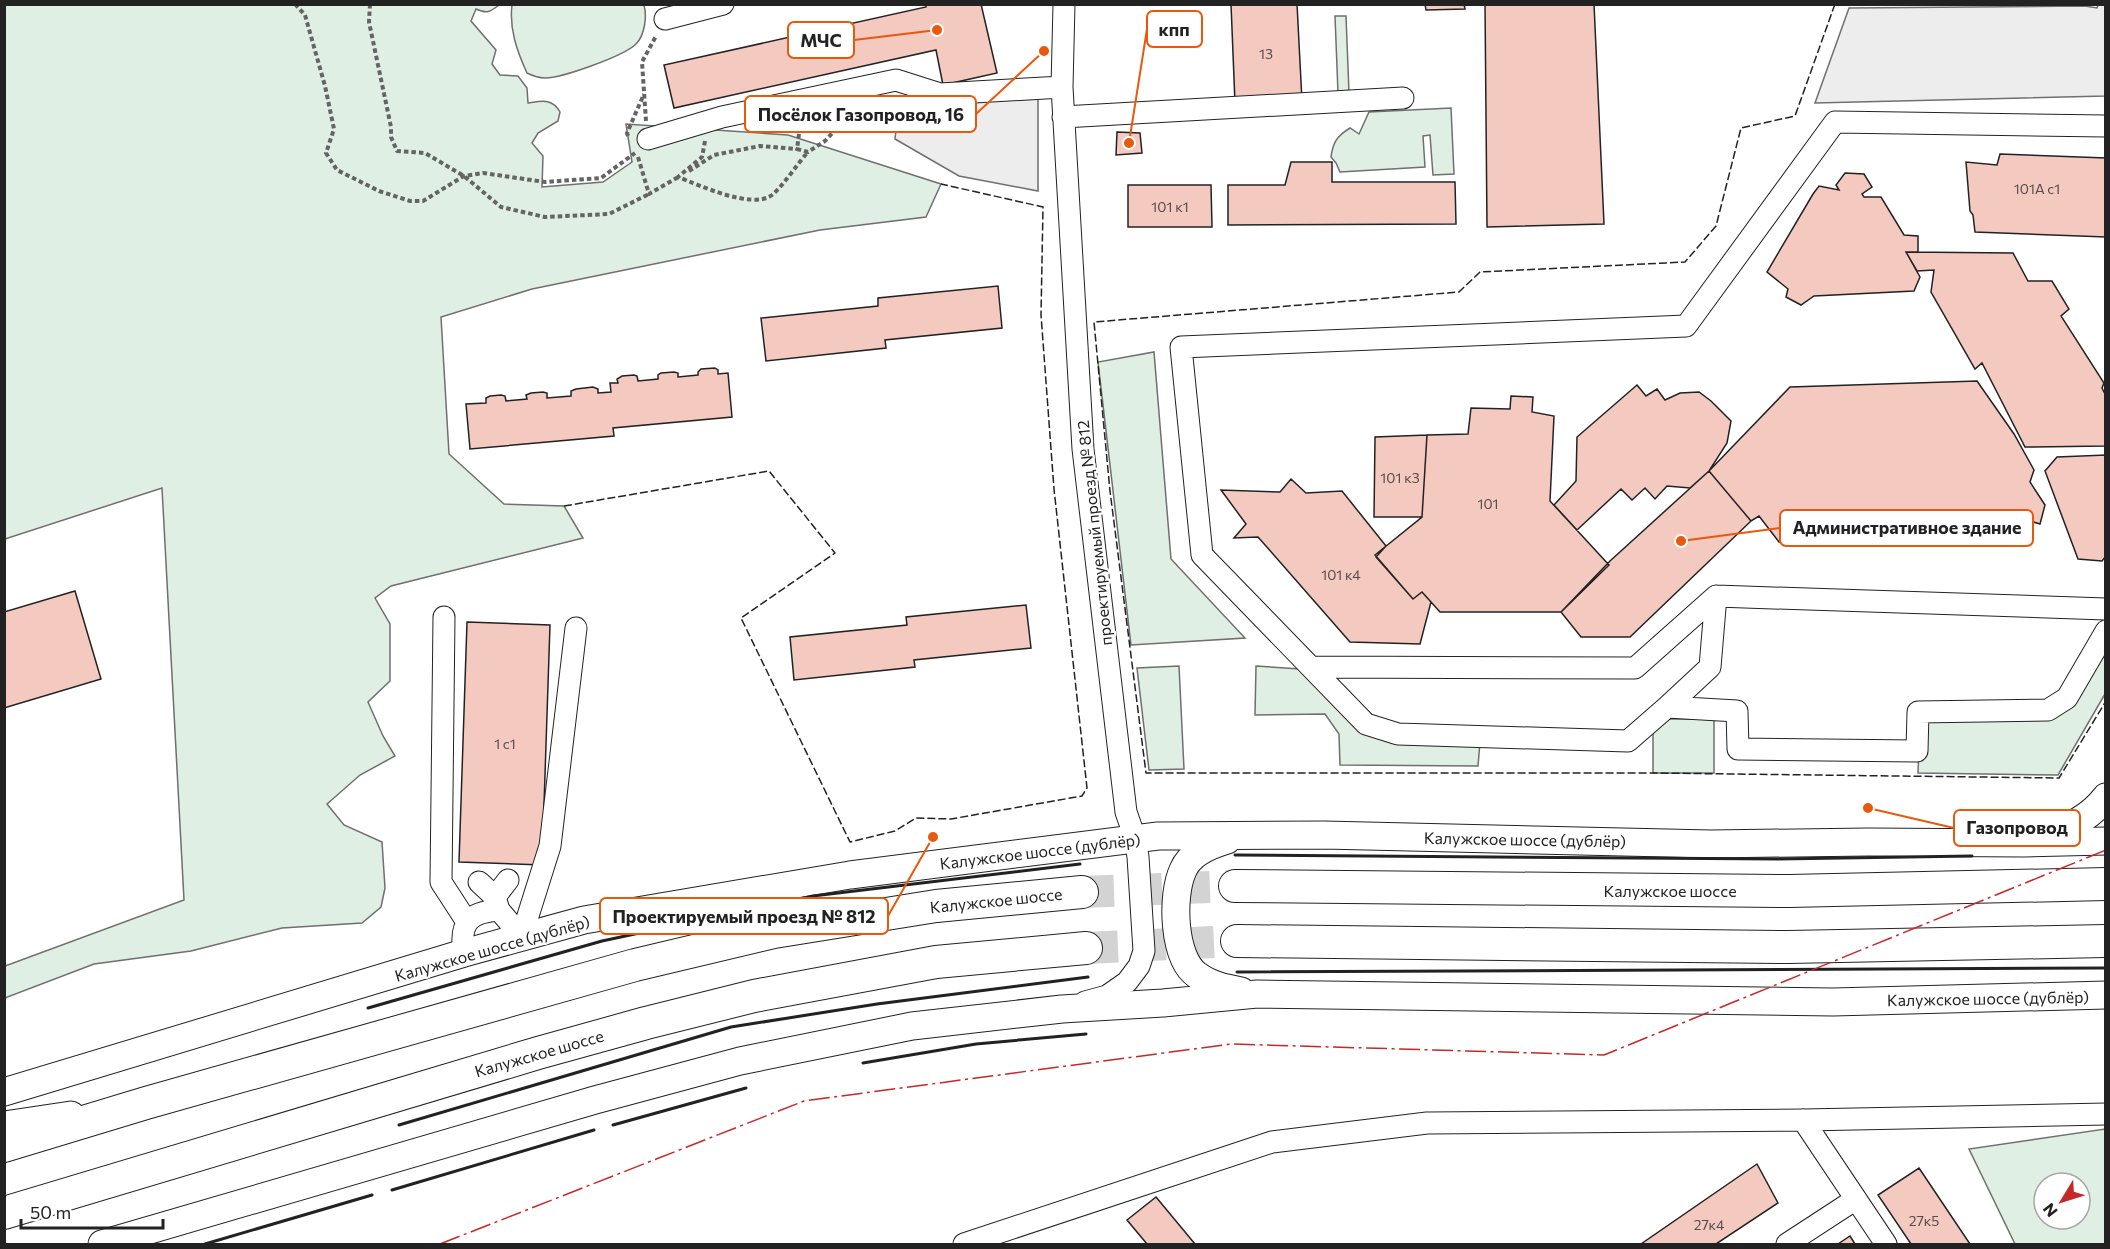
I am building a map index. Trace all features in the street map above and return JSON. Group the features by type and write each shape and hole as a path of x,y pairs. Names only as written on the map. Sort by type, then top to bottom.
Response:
{"highway":[{"name":"Калужское шоссе","path":"1235,886 1789,891 2106,884"},
{"name":"Калужское шоссе","path":"4,1146 146,1103 635,965 774,932 936,906 1082,892"},
{"path":"1237,941 1788,948 2106,941"},
{"name":"Калужское шоссе","path":"4,1213 538,1053 721,1004 936,962 1086,948"}],"main road":[{"path":"2024,843 2070,827 2095,811 2106,797"},
{"name":"Калужское шоссе (дублёр)","path":"4,1092 464,953 584,920 850,875 1135,838 1324,834 1711,844 2106,841"},
{"path":"1242,836 1219,842 1197,853 1183,869 1176,894 1176,912 1182,954 1187,965 1197,975 1216,986 1257,994"},
{"name":"Калужское шоссе (дублёр)","path":"102,1245 561,1110 740,1061 912,1026 1062,1009 1257,994 1833,1002 2106,995"},
{"path":"4,1125 146,1103"}],"street":[{"path":"665,19 723,4"},
{"name":"проектируемый проезд № 812","path":"1062,1009 1107,996 1126,982 1139,966 1144,951 1138,857 1135,838 1126,812 1083,449 1063,117 1064,4"},
{"path":"641,149 722,117 896,80 940,94 1062,87"},
{"path":"1063,117 1403,98"},
{"path":"1716,596 1710,667 1628,741 1398,734 1365,724 1202,555 1181,347 1686,326 1835,122 2106,126"},
{"path":"1311,666 1635,668 1716,596 2106,609"},
{"path":"444,617 441,882 467,922"},
{"path":"520,937 550,846 576,628"},
{"path":"1667,707 1737,711 1738,749 1917,751 1917,712 2048,710 2067,698 2106,631"},
{"path":"464,953 461,938 467,922 481,911 497,904 508,880"},
{"path":"478,882 520,937"},
{"path":"967,1244 1272,1142 1427,1123 1803,1120 2106,1114"},
{"path":"1803,1120 1886,1245"},
{"path":"1787,1245 1856,1199"}],"path":[{"path":"295,4 305,15 326,86 334,129 326,153 337,170 379,191 410,201 423,201 464,176 483,173 545,183 601,178 641,149"},
{"path":"370,4 369,22 391,127 391,137 397,151 425,153 464,176 501,207 546,217 609,214 649,194 714,155 760,146 797,149"},
{"path":"649,194 641,149 642,62 665,19"},
{"path":"678,177 702,157 705,141"},
{"path":"678,177 732,197 763,199 772,194 808,152"}],"green space":[{"path":"5,5 499,5 488,12 476,9 471,21 496,50 492,64 500,75 518,76 527,88 528,103 550,102 560,112 558,121 538,133 532,143 543,156 542,187 603,182 632,162 626,124 788,135 941,184 926,217 820,230 532,289 441,317 449,454 504,504 564,506 583,538 391,586 375,598 390,624 390,681 368,702 395,756 360,775 327,804 344,825 382,842 385,888 381,907 362,923 282,928 191,951 94,964 5,998 5,966 184,900 162,488 5,539"},
{"path":"512,5 644,5 644,25 639,40 629,49 592,66 553,77 540,78 527,73 520,56 513,31"},
{"path":"1335,16 1346,16 1349,93 1338,93"},
{"path":"1451,108 1454,174 1433,175 1430,135 1423,136 1425,167 1340,172 1331,157 1334,143 1339,137 1350,128 1359,134 1369,112"},
{"path":"1154,352 1171,559 1245,638 1131,645 1098,362"},
{"path":"2105,637 2105,694 2058,775 1918,773 1920,717 2050,712"},
{"path":"1179,666 1184,769 1149,770 1137,668"},
{"path":"1256,666 1300,669 1360,730 1480,742 1478,766 1340,765 1339,734 1325,714 1255,715"},
{"path":"1666,719 1714,719 1714,773 1653,773 1653,729"},
{"path":"2105,1129 2105,1244 2015,1244 1969,1149"}],"shaded area":[{"path":"2098,5 2105,5 2105,96 1815,103 1849,8 2085,6 2097,8"},
{"path":"1038,97 1038,191 959,176 895,139 899,102"}],"building":[{"path":"926,4 981,4 997,73 943,85 936,50 674,108 664,65 926,7"},
{"path":"1231,4 1297,4 1302,101 1235,103"},
{"path":"1425,4 1464,4 1465,9 1426,10"},
{"path":"1485,4 1594,4 1604,224 1487,227"},
{"path":"1117,132 1140,133 1142,153 1116,155"},
{"path":"2000,154 2106,158 2106,237 1975,232 1973,215 1970,211 1966,162 1997,165"},
{"path":"1291,162 1332,162 1332,182 1455,182 1456,224 1228,225 1228,185 1285,185"},
{"path":"1845,173 1864,174 1872,187 1862,194 1864,197 1881,197 1904,235 1918,236 1918,252 1906,252 1920,277 1914,291 1814,296 1801,305 1786,297 1788,289 1767,272 1819,186 1839,190 1836,185"},
{"path":"1128,185 1211,185 1212,227 1128,227"},
{"path":"1906,252 2013,253 2028,281 2052,281 2069,309 2061,316 2104,383 2102,388 2106,396 2106,446 2025,447 1982,363 1975,369 1931,292 1934,270 1917,271"},
{"path":"998,286 1002,328 885,340 886,348 766,361 761,318 878,306 878,298"},
{"path":"715,368 718,374 728,373 732,417 613,428 614,436 470,449 466,404 486,403 486,398 490,396 505,396 506,401 527,399 526,395 543,392 547,393 547,398 571,396 571,391 593,387 598,389 598,393 611,392 610,383 618,383 617,379 622,376 634,375 637,376 638,381 658,379 661,373 674,372 678,373 678,377 698,375 701,369"},
{"path":"1977,381 2014,434 2034,470 2030,482 2045,505 2040,524 2013,516 1994,526 1952,522 1938,546 1779,542 1759,516 1751,521 1709,471 1790,387"},
{"path":"1637,385 1646,396 1657,389 1665,400 1680,393 1699,392 1731,421 1727,443 1709,471 1690,488 1667,486 1655,499 1645,488 1632,500 1621,489 1577,530 1554,505 1576,481 1577,437"},
{"path":"1511,396 1533,397 1532,412 1554,416 1550,501 1609,565 1561,612 1440,612 1422,592 1413,599 1375,555 1422,517 1427,435 1468,434 1471,408 1510,409"},
{"path":"1427,435 1422,517 1374,517 1375,437"},
{"path":"2106,455 2106,556 2102,561 2078,559 2045,471 2057,457"},
{"path":"1709,471 1751,521 1630,637 1581,637 1561,612 1610,561"},
{"path":"1291,479 1306,493 1342,491 1386,546 1376,557 1413,599 1422,592 1431,602 1420,644 1350,642 1258,537 1234,538 1246,524 1221,490 1280,492"},
{"path":"75,591 101,679 4,708 4,612"},
{"path":"1026,605 1031,648 914,660 915,667 794,680 790,637 907,625 906,617"},
{"path":"467,622 550,625 542,865 459,862"},
{"path":"1757,1164 1778,1203 1716,1244 1641,1244"},
{"path":"1919,1168 1970,1244 1911,1244 1878,1195"},
{"path":"1156,1197 1195,1244 1147,1244 1127,1220"},
{"path":"1850,1236 1855,1244 1838,1244"}],"tunnel":[{"path":"1082,892 1235,886"},
{"path":"1086,948 1237,941"}],"fence":[{"path":"1835,4 1795,116 1741,128 1716,226 1685,262 1480,272 1459,292 1094,322 1110,491 1146,773 1653,773 2059,778 2106,701"},
{"path":"564,506 769,471 835,553 741,618 850,842 895,831 916,818 951,819 1082,796 1087,788 1054,489 1041,315 1043,207 941,184"}],"wall":[{"path":"1235,855 1778,859 1972,856"},
{"path":"368,1008 602,941 813,896 1080,864"},
{"path":"1237,972 2106,968"},
{"path":"399,1125 731,1027 877,1004 1088,977"},
{"path":"863,1063 976,1044 1086,1034"},
{"path":"613,1125 746,1088"},
{"path":"392,1190 594,1130"},
{"path":"205,1244 372,1195"}],"power":[{"path":"440,1244 804,1101 1231,1044 1604,1055 2106,850"}],"place":[{"name":"МЧС","path":"937,30"},
{"name":"Посёлок Газопровод, 16","path":"1044,51"},
{"name":"кпп","path":"1129,143"},
{"name":"Административное здание","path":"1681,541"},
{"name":"Газопровод","path":"1868,808"},
{"name":"Проектируемый проезд № 812","path":"933,837"}]}
